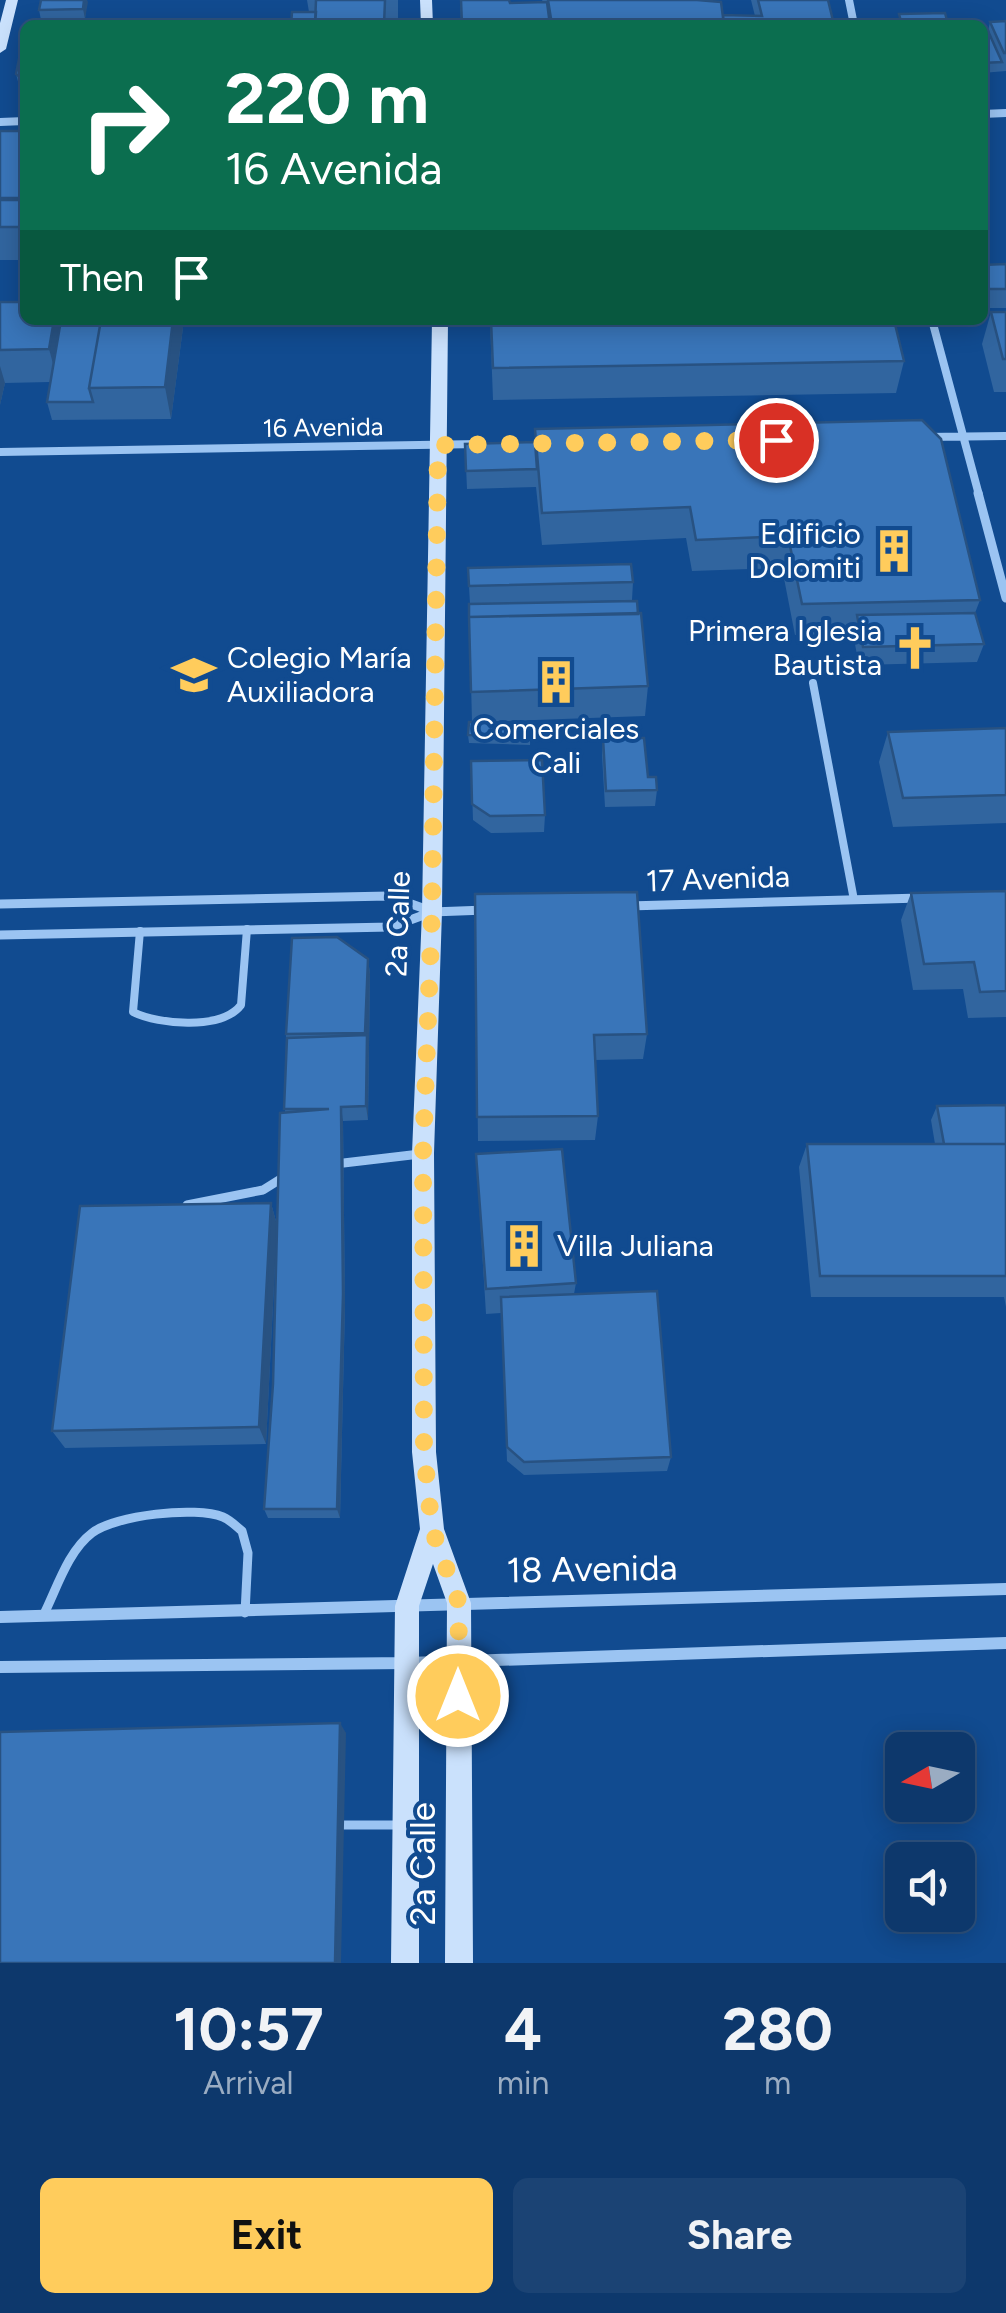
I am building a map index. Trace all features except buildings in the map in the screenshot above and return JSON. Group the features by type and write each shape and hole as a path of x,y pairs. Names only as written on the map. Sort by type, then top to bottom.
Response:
{"street":[{"path":"0,48 12,0"},
{"name":"2a Calle","path":"440,325 432,912 423,1153 424,1452 432,1529 459,1603 459,1963"},
{"path":"933,325 1002,568 1006,598"},
{"path":"906,438 1006,436"},
{"name":"16 Avenida","path":"0,452 496,444"},
{"path":"0,904 389,896 432,912"},
{"name":"17 Avenida","path":"624,906 930,898"},
{"path":"0,936 391,927 432,912 509,910"},
{"name":"2a Calle","path":"406,1963 407,1606 432,1529"},
{"name":"18 Avenida","path":"0,1617 244,1613 1006,1588"},
{"path":"0,1668 408,1663 1006,1643"}],"lane":[{"path":"814,683 854,900"},
{"path":"140,931 133,1012 145,1020 220,1019 238,1011 244,1002 247,930"},
{"path":"328,1166 423,1153"},
{"path":"178,1207 264,1190 284,1175 299,1172"},
{"path":"42,1618 92,1534 127,1519 196,1515 218,1515 242,1531 248,1553 244,1613"},
{"path":"344,1824 407,1825"}],"place":[{"name":"Edificio Dolomiti","path":"894,551"},
{"name":"Primera Iglesia Bautista","path":"915,648"},
{"name":"Colegio María Auxiliadora","path":"194,675"},
{"name":"Comerciales Cali","path":"556,682"},
{"name":"Villa Juliana","path":"524,1246"}],"route":[{"path":"458,1696 459,1603 432,1529 424,1452 423,1153 432,912 438,445 776,440"}]}
